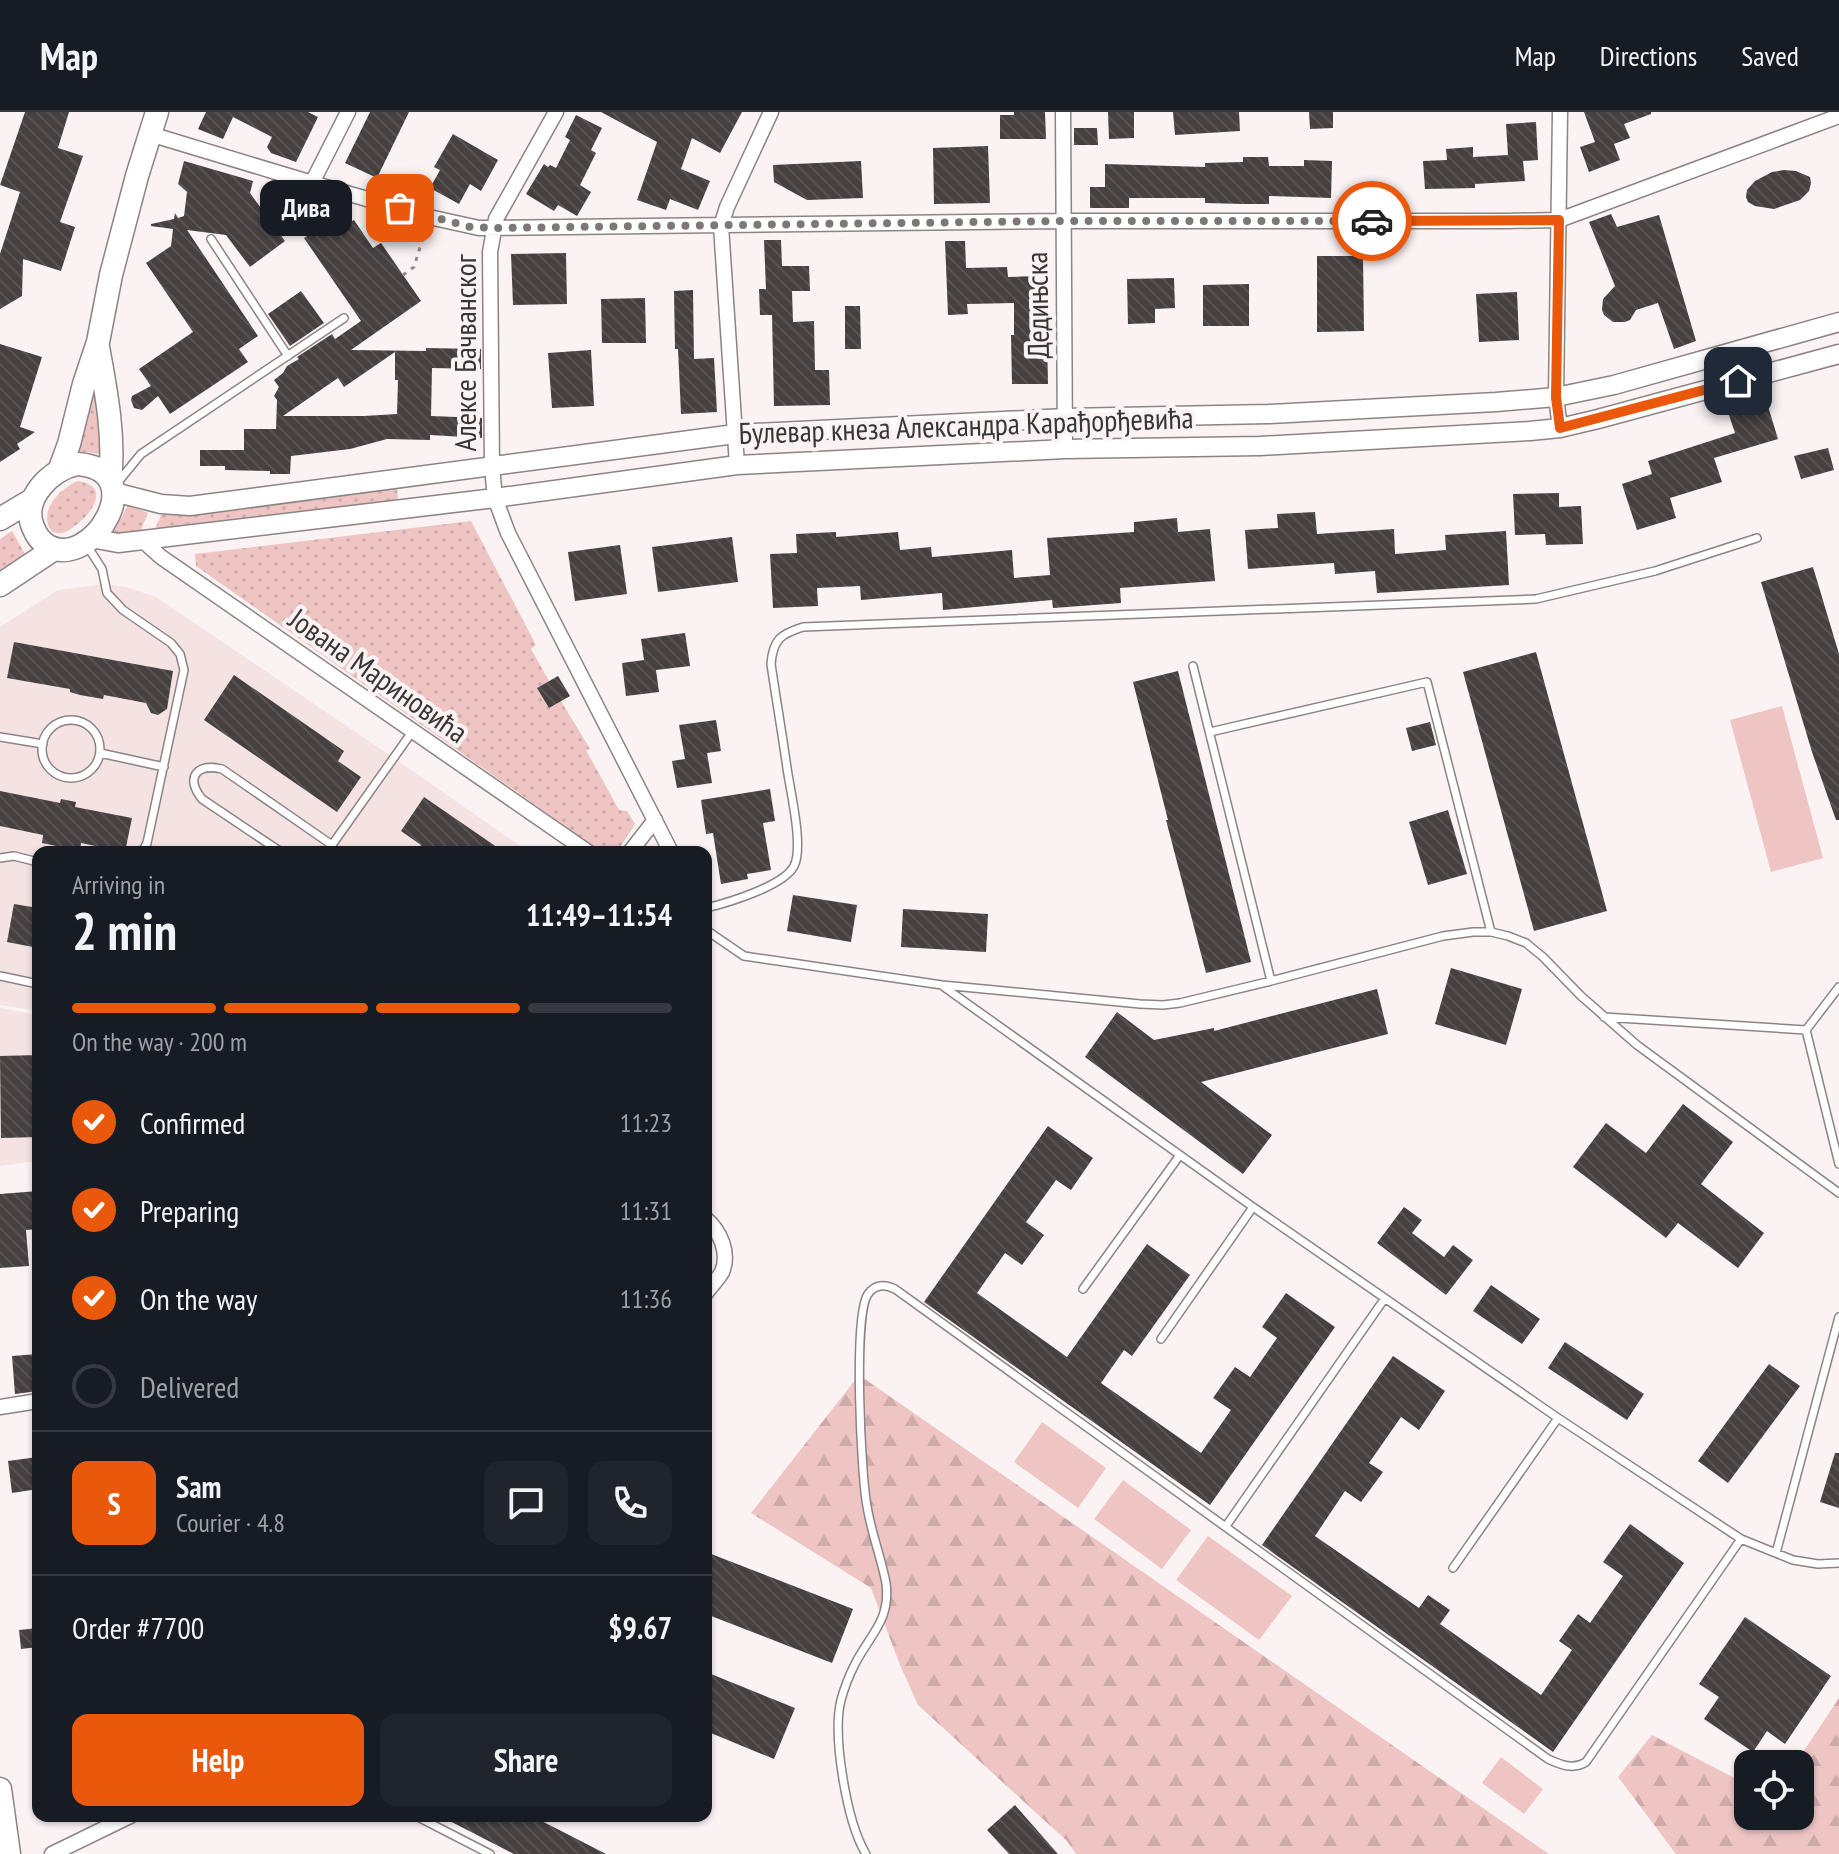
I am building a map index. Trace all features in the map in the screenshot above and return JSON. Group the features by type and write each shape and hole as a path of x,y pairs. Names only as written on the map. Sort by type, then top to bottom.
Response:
{"main road":[{"path":"59,471 98,342 111,275 157,112"},
{"path":"32,500 30,515 34,530 44,544 54,549 70,549 88,540 109,516 114,500 113,457 98,342"},
{"path":"0,519 32,500 43,485 70,465 85,464 99,470 113,486"},
{"path":"0,585 54,549"},
{"path":"0,1789 9,1854"}],"street":[{"path":"312,183 348,112"},
{"name":"Алексе Бачванског","path":"492,467 490,252 493,228 556,112"},
{"path":"737,465 721,226 771,112"},
{"name":"Дедињска","path":"1063,112 1065,449"},
{"path":"1560,112 1556,397 1560,428"},
{"path":"150,134 470,227 1063,221 1506,221 1559,220 1839,116"},
{"name":"Булевар кнеза Александра Карађорђевића","path":"113,486 170,506 190,506 735,434 1066,418 1269,414 1556,397 1614,385 1839,322"},
{"name":"Булевар кнеза Александра Карађорђевића","path":"88,540 118,543 495,498 737,465 1065,449 1260,446 1560,428 1839,354"},
{"path":"492,467 495,498 508,533 668,846"},
{"name":"Јована Мариновића","path":"142,540 161,557 579,846"},
{"path":"635,846 655,820"},
{"path":"712,1224 725,1251 721,1273 712,1285"},
{"path":"0,1407 32,1402"},
{"path":"52,1854 118,1822"}],"lane":[{"path":"211,239 288,356"},
{"path":"113,486 141,454 344,318"},
{"path":"712,907 772,884 795,865 797,835 771,664 772,651 778,639 803,627 1536,599 1655,571 1757,538"},
{"path":"88,540 113,602 171,643 180,654 184,670 145,846"},
{"path":"1193,666 1271,981"},
{"path":"1210,732 1427,682 1491,932"},
{"path":"81,721 96,734 100,753 97,763 84,775 66,777 50,769 45,762 43,744 52,727 61,722 81,721"},
{"path":"330,846 412,732"},
{"path":"0,737 43,744"},
{"path":"100,753 164,767"},
{"path":"272,846 202,799 193,782 196,773 203,767 222,769 326,846"},
{"path":"0,858 14,856 32,860"},
{"path":"712,934 744,956 942,985 1163,1005 1271,981 1443,936 1491,932 1526,943 1603,1017 1676,1075 1839,1193"},
{"path":"0,976 32,983"},
{"path":"942,985 1253,1207 1558,1418 1741,1539 1793,1560 1839,1563"},
{"path":"1806,1030 1839,987"},
{"path":"1603,1017 1806,1030"},
{"path":"1806,1030 1839,1164"},
{"path":"1083,1289 1180,1155"},
{"path":"1161,1339 1253,1207"},
{"path":"866,1854 848,1809 839,1727 841,1698 887,1607 885,1580 867,1508 861,1446 861,1339 865,1300 869,1292 878,1286 895,1289 1548,1759 1572,1767 1586,1762 1741,1539"},
{"path":"1226,1526 1385,1298"},
{"path":"1776,1553 1839,1317"},
{"path":"1453,1568 1558,1418"},
{"path":"428,1822 490,1854"}],"path":[{"path":"403,275 414,267 429,217"}],"shaded area":[{"path":"105,584 156,597 520,846 32,846 32,1010 0,1005 0,627 58,590"},
{"path":"0,1008 32,1014 32,1162 0,1166"}],"green space":[{"path":"94,373 106,456 88,452 75,454"},
{"path":"77,481 89,484 95,490 94,504 75,526 56,533 49,527 50,506 62,491"},
{"path":"397,487 398,500 154,531 161,515"},
{"path":"128,505 148,513 140,532 114,534 114,531"},
{"path":"471,521 536,645 531,649 549,681 538,688 549,708 561,701 590,749 586,750 619,810 627,811 635,824 621,846 593,846 196,566 195,554"},
{"path":"12,531 25,554 0,570 0,539"},
{"path":"1782,706 1823,858 1771,872 1730,720"},
{"path":"859,1375 1549,1854 1076,1854 1067,1841 918,1705 871,1588 751,1513"},
{"path":"1042,1422 1106,1468 1078,1508 1014,1462"},
{"path":"1123,1480 1191,1530 1162,1569 1094,1519"},
{"path":"1208,1536 1292,1596 1259,1640 1176,1580"},
{"path":"1839,1698 1839,1854 1676,1854 1618,1777 1652,1735 1734,1778 1734,1830 1814,1830 1814,1750 1804,1750"},
{"path":"1501,1757 1543,1789 1524,1814 1482,1783"}],"building":[{"path":"25,112 69,112 58,148 83,156 60,222 75,227 61,271 23,259 22,296 0,309 0,254 20,192 0,185"},
{"path":"206,112 308,112 318,117 296,162 271,153 267,147 272,137 233,117 223,139 198,129"},
{"path":"370,112 409,112 377,178 345,163"},
{"path":"601,112 742,112 720,153 692,138 681,169 710,181 698,210 670,199 666,210 637,200 657,142"},
{"path":"1014,112 1045,112 1046,139 1000,139 1000,115 1014,115"},
{"path":"1108,112 1134,112 1134,138 1109,139"},
{"path":"1173,112 1239,112 1240,131 1175,135"},
{"path":"1309,112 1333,112 1333,128 1310,129"},
{"path":"1584,112 1651,114 1624,124 1630,138 1614,144 1620,160 1589,172 1580,147 1595,142"},
{"path":"576,115 602,128 591,150 596,153 580,185 591,192 577,216 558,205 554,211 526,194 544,164 556,168 570,140 565,137"},
{"path":"1536,122 1538,160 1523,161 1525,181 1475,184 1475,188 1425,189 1423,161 1447,160 1446,149 1473,147 1473,157 1508,155 1506,124"},
{"path":"1074,128 1097,128 1098,145 1074,145"},
{"path":"453,134 498,160 481,191 470,184 459,204 430,188 440,170 434,167"},
{"path":"988,146 990,203 934,204 933,148"},
{"path":"1243,157 1268,157 1269,166 1304,166 1304,160 1332,161 1331,198 1269,196 1269,204 1244,204 1205,203 1205,198 1129,198 1129,208 1090,208 1090,187 1105,187 1105,164 1205,167 1205,163 1243,162"},
{"path":"184,161 253,181 250,193 285,241 250,267 226,235 187,230 258,336 239,349 248,362 170,414 158,396 142,410 134,408 131,400 132,396 151,386 139,369 193,332 146,263 171,246 173,229 151,224 174,219 175,213 178,218 184,216 187,192 178,184"},
{"path":"861,161 863,198 807,200 774,182 773,165"},
{"path":"1784,170 1810,177 1809,191 1800,200 1774,209 1748,202 1747,190 1755,181"},
{"path":"1611,214 1617,227 1659,215 1696,341 1674,349 1658,303 1636,310 1625,322 1613,322 1604,315 1603,299 1615,286 1589,222"},
{"path":"334,218 341,228 354,220 373,248 381,243 421,301 351,350 481,349 481,369 432,368 431,416 482,418 482,438 430,435 430,440 387,439 350,449 291,456 290,474 200,466 200,450 244,450 244,429 276,429 277,400 274,396 279,387 274,380 299,359 297,357 332,334 335,339 361,321 304,238","holes":["395,352 395,380 398,380 397,414 283,416 338,378 344,387"]},
{"path":"764,240 781,240 782,266 809,266 810,291 792,291 793,322 814,321 815,370 829,370 830,405 774,406 772,315 760,315 759,289 766,289"},
{"path":"945,241 965,241 966,268 1007,267 1008,277 1035,276 1037,335 1047,335 1048,384 1012,384 1014,303 967,304 968,314 948,315"},
{"path":"566,253 567,304 513,305 511,254"},
{"path":"1317,256 1363,256 1364,331 1317,332"},
{"path":"1174,278 1175,308 1155,309 1155,323 1128,324 1127,279"},
{"path":"1249,284 1249,326 1203,326 1203,285"},
{"path":"693,290 694,359 714,358 717,412 681,414 674,291"},
{"path":"301,291 324,323 290,346 268,314"},
{"path":"1517,292 1519,340 1479,342 1476,294"},
{"path":"645,298 646,343 602,343 601,299"},
{"path":"845,306 860,306 861,349 845,349"},
{"path":"0,344 42,357 20,427 35,432 17,444 20,449 0,462"},
{"path":"591,350 594,406 552,408 548,353"},
{"path":"1767,403 1778,439 1714,458 1722,482 1670,498 1676,518 1637,530 1622,484 1652,474 1648,461 1735,433 1729,415"},
{"path":"1828,448 1834,470 1801,479 1794,456"},
{"path":"1559,493 1559,507 1581,506 1583,544 1546,545 1545,534 1515,535 1513,494"},
{"path":"1315,512 1317,534 1394,529 1395,554 1446,550 1445,535 1506,531 1509,585 1377,593 1375,571 1335,574 1334,563 1248,569 1245,530 1278,528 1277,514"},
{"path":"1177,518 1178,532 1210,529 1215,581 1120,588 1121,603 1053,608 1052,600 943,610 942,593 861,600 860,586 817,588 818,606 773,608 770,554 797,553 796,534 836,532 836,537 898,532 900,550 931,547 932,557 1012,550 1014,578 1050,575 1047,538 1134,532 1134,522"},
{"path":"732,537 738,582 658,592 652,547"},
{"path":"620,545 627,594 575,601 568,552"},
{"path":"1813,567 1839,654 1839,820 1836,820 1812,752 1761,582"},
{"path":"685,633 690,666 656,670 659,692 626,696 622,663 644,660 641,639"},
{"path":"14,642 173,671 167,709 158,715 151,713 146,703 104,695 103,699 80,695 70,692 70,689 7,678"},
{"path":"1536,652 1607,911 1534,931 1463,672"},
{"path":"1178,671 1251,962 1206,973 1133,682"},
{"path":"234,675 344,751 338,761 361,777 337,812 204,720"},
{"path":"558,676 570,696 549,708 537,688"},
{"path":"716,720 721,751 707,753 712,783 677,788 672,761 685,759 679,725"},
{"path":"1430,722 1436,745 1412,751 1406,728"},
{"path":"770,789 775,821 763,823 771,870 747,874 748,879 721,884 713,833 706,834 701,800"},
{"path":"0,791 60,803 61,799 76,802 75,807 132,818 126,846 81,843 81,846 56,846 42,843 43,835 0,826"},
{"path":"424,797 495,846 420,846 401,831"},
{"path":"1448,810 1467,874 1428,885 1409,822"},
{"path":"793,895 857,905 851,942 787,931"},
{"path":"14,904 32,907 32,947 7,942"},
{"path":"903,909 988,914 986,952 901,947"},
{"path":"1451,968 1522,989 1506,1045 1435,1024"},
{"path":"1377,989 1388,1034 1201,1082 1272,1135 1243,1174 1085,1057 1117,1012 1154,1040 1214,1028 1214,1031"},
{"path":"32,1055 32,1137 1,1138 0,1056"},
{"path":"1683,1104 1733,1142 1701,1184 1764,1233 1738,1268 1678,1223 1666,1238 1573,1167 1606,1123 1646,1153"},
{"path":"1048,1126 1093,1158 1071,1190 1056,1180 1026,1222 1044,1235 1022,1265 1005,1253 977,1293 1067,1357 1147,1244 1190,1275 1132,1356 1124,1350 1101,1383 1201,1453 1231,1410 1213,1398 1235,1367 1250,1377 1277,1338 1262,1327 1286,1293 1335,1327 1210,1505 924,1302"},
{"path":"32,1191 32,1230 26,1230 29,1266 0,1268 0,1194"},
{"path":"1404,1207 1422,1220 1412,1233 1444,1257 1453,1245 1473,1260 1446,1295 1377,1243"},
{"path":"1491,1285 1540,1319 1522,1344 1473,1311"},
{"path":"1565,1342 1644,1394 1627,1420 1548,1368"},
{"path":"32,1354 32,1392 15,1394 12,1356"},
{"path":"1393,1356 1445,1391 1419,1430 1401,1417 1369,1463 1383,1472 1361,1502 1345,1491 1315,1536 1419,1608 1428,1595 1450,1610 1440,1624 1541,1695 1572,1650 1559,1641 1578,1614 1590,1623 1623,1576 1603,1562 1630,1524 1684,1563 1553,1752 1262,1545"},
{"path":"1769,1364 1800,1386 1728,1483 1698,1461"},
{"path":"1835,1453 1839,1453 1839,1508 1820,1502"},
{"path":"32,1458 32,1490 12,1493 8,1461"},
{"path":"712,1554 853,1609 832,1663 712,1616"},
{"path":"1745,1617 1831,1676 1785,1744 1767,1731 1754,1750 1704,1719 1719,1697 1699,1684"},
{"path":"32,1629 32,1648 21,1649 19,1630"},
{"path":"712,1674 795,1708 774,1759 712,1733"},
{"path":"1015,1805 1058,1854 1009,1854 987,1830"},
{"path":"452,1822 544,1822 606,1854 514,1854"}],"way so far":[{"path":"400,208 479,228 1063,221 1372,221"}],"place":[{"name":"Дива","path":"400,208"}],"route":[{"path":"1372,221 1559,220 1556,397 1560,428 1738,381"}]}
